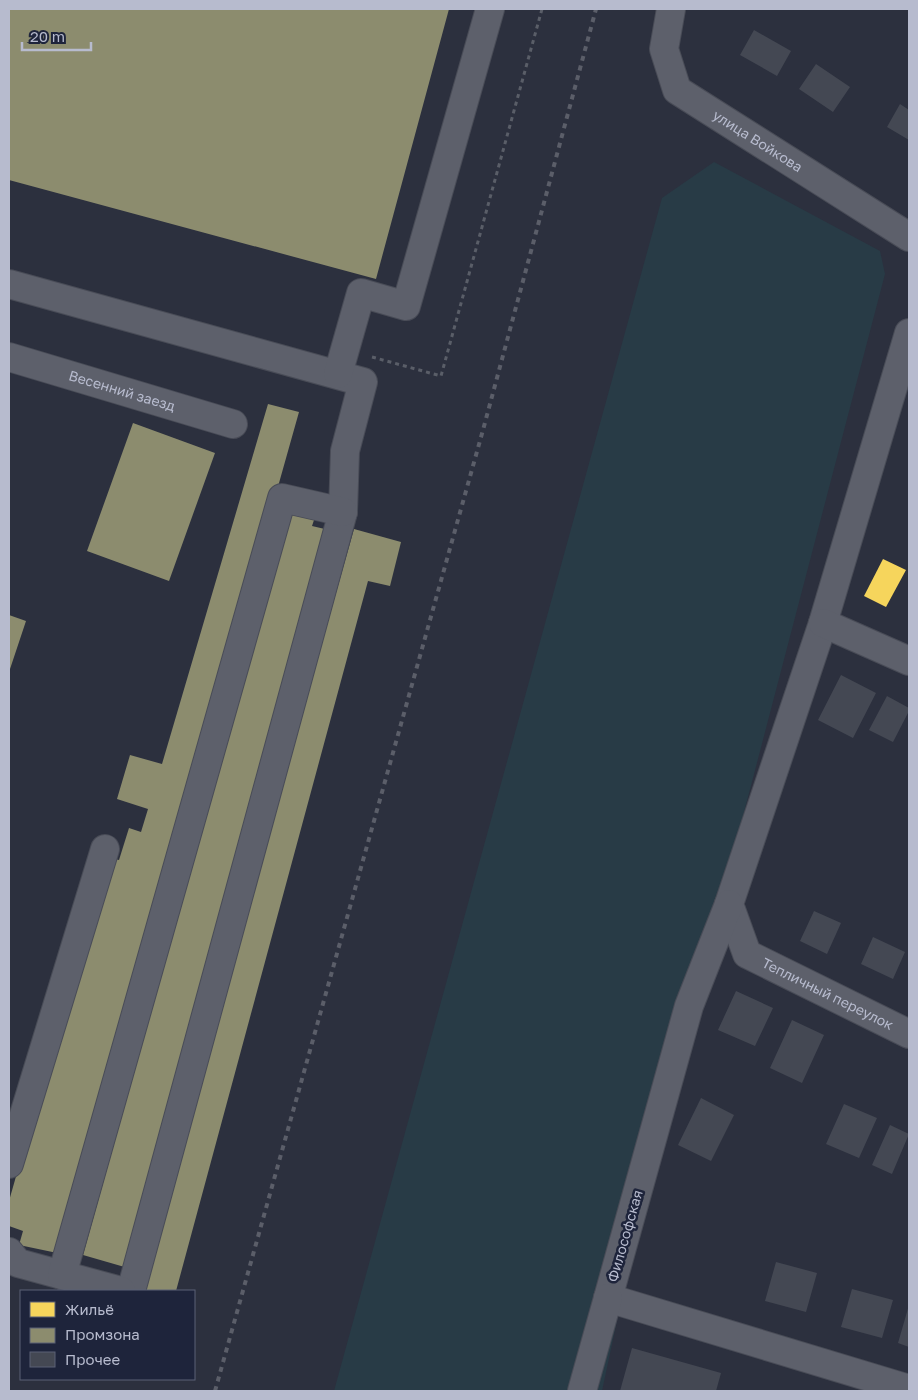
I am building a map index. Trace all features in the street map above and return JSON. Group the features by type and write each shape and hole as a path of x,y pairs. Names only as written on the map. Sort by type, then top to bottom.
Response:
{"street":[{"path":"341,362 361,293 406,306 490,9"},
{"name":"улица Войкова","path":"671,9 664,49 677,90 909,236"},
{"path":"9,284 341,362 363,382 344,451 343,512 131,1290"},
{"name":"Философская","path":"909,333 823,622 730,904 689,1006 608,1298 909,1389"},
{"name":"Весенний заезд","path":"9,357 234,424"},
{"path":"62,1275 282,498 343,512"},
{"path":"823,622 909,661"},
{"path":"9,1164 105,849"},
{"name":"Тепличный переулок","path":"730,904 747,954 909,1034"},
{"path":"9,1252 18,1263 117,1290"},
{"path":"582,1391 608,1298"}],"path":[{"path":"341,362 441,376 542,9"}],"shaded area":[{"path":"714,162 880,251 885,274 644,1194 602,1391 334,1391 662,198"}],"building: Жильё":[{"path":"883,559 906,570 886,607 864,596"}],"building: Промзона":[{"path":"9,9 449,9 376,279 9,180"},
{"path":"268,404 299,412 62,1254 19,1245 23,1231 9,1226 9,1201 107,857 119,860 129,828 141,832 148,809 117,799 130,755 162,764"},
{"path":"133,423 215,453 169,581 87,551"},
{"path":"290,510 315,517 312,526 329,530 128,1268 83,1255"},
{"path":"354,529 401,542 390,586 368,581 176,1290 139,1290"},
{"path":"9,615 26,621 9,672"}],"building: Прочее":[{"path":"754,30 791,51 777,76 740,55"},
{"path":"816,64 850,87 833,112 799,89"},
{"path":"900,104 909,110 909,140 887,127"},
{"path":"841,675 876,693 853,738 818,720"},
{"path":"887,696 909,708 893,742 869,730"},
{"path":"814,911 841,923 827,954 800,941"},
{"path":"873,937 905,952 893,979 861,964"},
{"path":"736,991 773,1008 755,1046 718,1030"},
{"path":"792,1020 824,1035 802,1083 770,1068"},
{"path":"701,1098 734,1115 711,1161 678,1145"},
{"path":"844,1104 877,1118 859,1158 826,1144"},
{"path":"890,1125 909,1134 892,1174 872,1165"},
{"path":"776,1262 817,1273 806,1312 765,1301"},
{"path":"852,1289 893,1300 882,1338 841,1327"},
{"path":"909,1305 909,1347 898,1343"},
{"path":"632,1348 721,1373 716,1391 620,1391"}],"railway":[{"path":"215,1391 483,430 596,9"}]}
